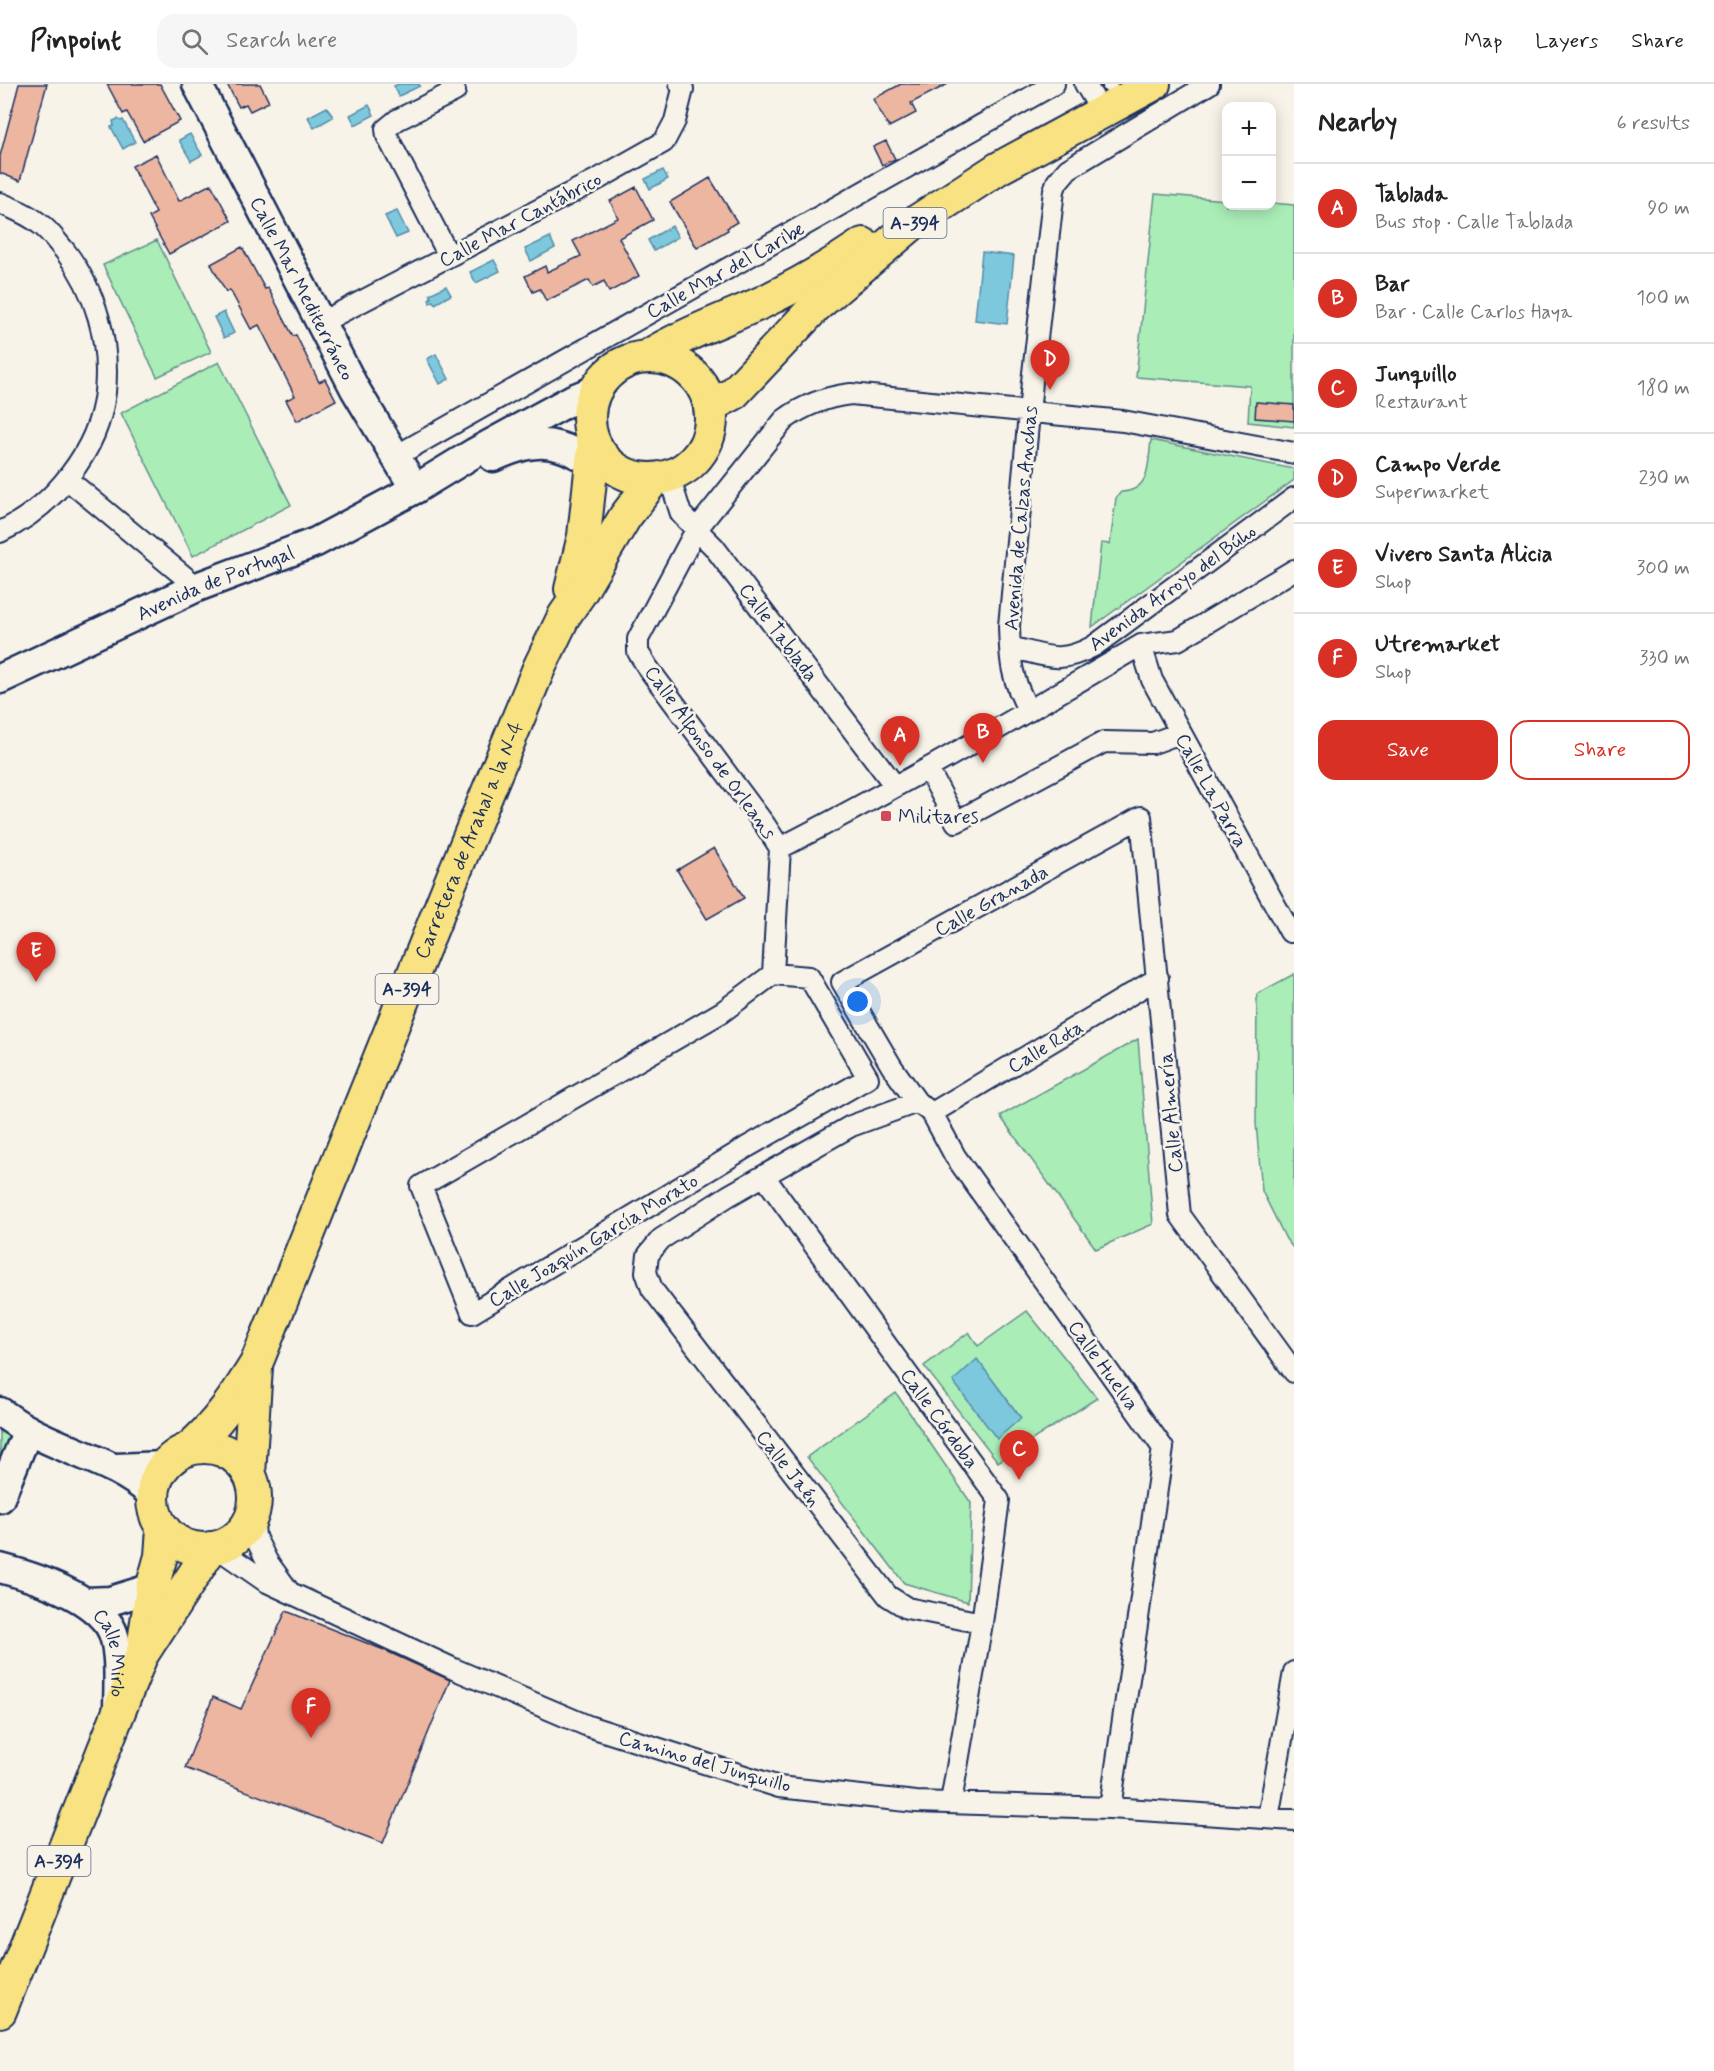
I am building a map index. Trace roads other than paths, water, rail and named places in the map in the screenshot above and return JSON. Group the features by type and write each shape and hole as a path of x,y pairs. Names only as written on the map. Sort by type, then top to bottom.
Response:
{"main road":[{"name":"A-394","path":"662,478 689,465 703,448 710,428 710,406 733,394 816,306 912,225 999,168 1154,84"},
{"name":"A-394","path":"598,456 588,420 590,405 595,390 604,377 616,367 630,360 646,357 668,344 762,302 831,265 1103,87"},
{"path":"646,357 663,359 680,365 699,382 710,406"},
{"path":"598,456 626,475 662,478"},
{"name":"Carretera de Arahal a la N-4","path":"564,616 584,536 598,456"},
{"name":"Carretera de Arahal a la N-4","path":"176,1457 208,1433 228,1408 256,1364 539,668 564,616 625,517 662,478"},
{"name":"Carretera de Arahal a la N-4","path":"249,1474 256,1364"},
{"path":"176,1457 202,1447 216,1448 241,1463 249,1474"},
{"name":"A-394","path":"141,1656 152,1588 161,1556 163,1528 155,1512 153,1495 156,1479 176,1457"},
{"name":"A-394","path":"0,2011 141,1656 213,1547 232,1540 244,1528 253,1512 255,1495 249,1474"},
{"path":"163,1528 172,1538 184,1545 197,1548 213,1547"}],"street":[{"name":"Calle Mar Mediterráneo","path":"197,84 355,389 396,456 420,485"},
{"name":"Calle Mar Cantábrico","path":"320,323 600,178 664,142 675,121 683,89 680,84"},
{"name":"Calle Mar del Caribe","path":"396,456 1054,84"},
{"name":"Avenida de Calzas Anchas","path":"1029,711 1014,680 1009,626 1029,411 1057,182 1068,169 1209,84"},
{"path":"449,256 387,136 386,129 397,120 455,91"},
{"path":"0,203 20,211 41,224 57,241 83,278 96,304 100,320 104,351 105,393 95,429 68,480 33,514 0,532"},
{"name":"Avenida de Portugal","path":"0,679 197,587 316,542 474,453 595,390"},
{"path":"696,530 732,488 784,420 796,411 821,400 851,394 1123,421 1294,453"},
{"name":"Avenida de Portugal","path":"420,485 517,448 543,443 559,446 580,457 598,456"},
{"name":"Calle Tablada","path":"662,478 681,514 714,547 896,786"},
{"path":"68,480 197,587"},
{"name":"Avenida Arroyo del Búho","path":"1010,647 1057,659 1077,655 1094,646 1294,498"},
{"name":"Calle Alfonso de Orleans","path":"696,530 638,639 638,652 780,848 773,974"},
{"path":"780,848 928,769 1142,645 1178,640 1294,570"},
{"name":"Calle La Parra","path":"1142,645 1152,680 1292,931"},
{"path":"928,769 956,822 1104,742 1153,743 1180,733"},
{"name":"Calle Almería","path":"1141,817 1180,1215 1294,1372"},
{"name":"Calle Granada","path":"842,982 1141,817"},
{"name":"Calle Joaquín García Morato","path":"773,974 809,977 868,1078 747,1147 472,1313 421,1186 722,1012 773,974"},
{"name":"Calle Rota","path":"648,1255 661,1239 728,1196 851,1126 924,1108 1158,978"},
{"name":"Calle Huelva","path":"842,982 892,1066 1163,1448 1110,1808"},
{"name":"Calle Córdoba","path":"764,1176 999,1500 982,1623 951,1802"},
{"name":"Calle Jaén","path":"648,1255 646,1272 652,1289 888,1596 907,1608 982,1623"},
{"path":"0,1412 28,1430 116,1468 141,1484 153,1495"},
{"path":"0,1498 28,1430"},
{"path":"116,1468 176,1457"},
{"name":"Camino del Junquillo","path":"253,1512 255,1537 267,1561 288,1590"},
{"name":"Camino del Junquillo","path":"213,1547 265,1581 454,1669 588,1726 778,1787 916,1802 1110,1808 1294,1820"},
{"name":"Calle Mirlo","path":"0,1568 26,1575 86,1602 109,1625 116,1647 118,1711"},
{"name":"Calle Mirlo","path":"86,1602 110,1601 152,1588"},
{"path":"1268,1818 1294,1672"}],"water":[{"path":"419,84 420,86 399,96 394,86"},
{"path":"369,105 374,115 355,125 350,115"},
{"path":"327,107 333,117 314,128 308,117"},
{"path":"123,120 135,142 123,149 111,127 114,126 113,121"},
{"path":"190,134 202,155 191,161 179,140"},
{"path":"663,170 668,179 650,189 645,179"},
{"path":"397,211 408,233 396,238 385,216"},
{"path":"672,226 678,237 654,251 648,240"},
{"path":"550,237 555,248 531,261 525,249"},
{"path":"982,252 1014,256 1007,324 975,320"},
{"path":"494,260 500,271 476,283 470,272"},
{"path":"446,286 451,295 435,304 433,301 430,303 430,294"},
{"path":"224,312 234,333 224,338 214,317"},
{"path":"436,354 449,379 440,384 427,359"},
{"path":"977,1359 1021,1418 997,1439 953,1381"}],"place":[{"name":"Campo Verde","path":"1050,390"},
{"name":"Bar","path":"983,763"},
{"name":"Tablada","path":"900,766"},
{"name":"Militares","path":"886,816"},
{"name":"Vivero Santa Alicia","path":"36,982"},
{"name":"Junquillo","path":"1019,1480"},
{"name":"Utremarket","path":"311,1738"}]}
